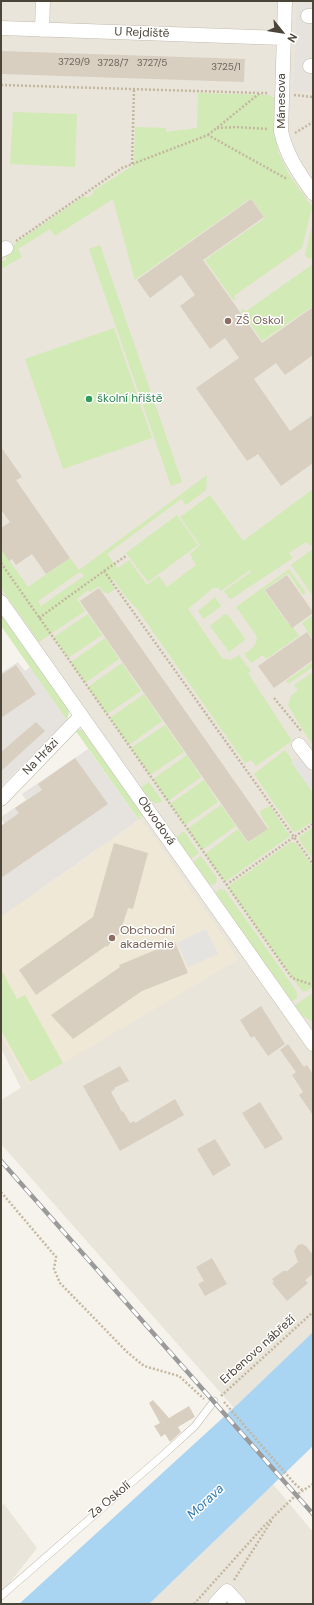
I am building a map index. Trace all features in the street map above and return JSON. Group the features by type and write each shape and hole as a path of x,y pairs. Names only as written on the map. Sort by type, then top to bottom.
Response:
{"street":[{"path":"42,30 44,1"},
{"name":"Mánesova","path":"285,1 281,131 284,143 294,166 313,193"},
{"name":"U Rejdiště","path":"1,28 283,38"},
{"name":"Obvodová","path":"1,602 312,1041"},
{"name":"Na Hrázi","path":"1,799 81,716"},
{"path":"303,741 313,763"},
{"path":"215,1604 227,1591 239,1604"}],"lane":[{"name":"Za Oskolí","path":"1,1596 195,1426 212,1404"}],"path":[{"path":"1,85 260,93 281,96 313,97"},
{"path":"132,164 134,89"},
{"path":"3,249 122,168 208,135 260,93"},
{"path":"217,128 237,126 276,129"},
{"path":"208,135 292,181"},
{"path":"39,618 126,556"},
{"path":"1,564 292,978 313,985"},
{"path":"104,571 313,864"},
{"path":"274,698 303,741"},
{"path":"226,885 313,824"},
{"path":"1,1192 56,1257 54,1269 60,1283 127,1352 144,1366 179,1376 212,1404"},
{"name":"Erbenovo nábřeží","path":"212,1404 313,1312"},
{"path":"230,1409 294,1483 302,1490"},
{"path":"194,1604 264,1526 302,1490 313,1484"},
{"path":"227,1591 273,1518"}],"shaded area":[{"path":"1,1 313,1 313,1332 234,1408 1,1144 1,1100 21,1088 1,1048 1,917 141,819 139,816 145,817 1,611"},
{"path":"297,1 313,1 313,91 293,91"},
{"path":"18,662 25,671 30,667 67,720 1,787 1,673"},
{"path":"88,749 139,820 1,917 1,826 4,823 1,817 26,800 22,794"},
{"path":"299,757 313,776 313,793 291,762"},
{"name":"Obchodní akademie","path":"141,819 239,959 28,1084 1,1036 1,917"},
{"path":"206,929 218,954 188,967 177,943"},
{"path":"273,1484 313,1532 313,1604 149,1604"},
{"path":"4,1504 37,1548 1,1594 1,1506"}],"green space":[{"path":"198,93 269,95 274,98 274,121 278,151 288,173 312,207 302,248 234,296 236,299 233,300 205,260 265,218 251,198 135,281 113,199 55,236 50,229 18,249 22,257 1,269 1,261 6,261 6,250 84,196 87,198 93,194 93,191 134,165 135,127 166,128 166,132 197,128"},
{"path":"13,112 77,114 75,167 10,164"},
{"path":"313,222 313,259 307,258 305,254"},
{"path":"100,245 182,482 171,486 89,249"},
{"path":"313,264 313,306 262,341 241,310 243,309 245,312"},
{"name":"školní hřiště","path":"114,328 152,438 63,469 25,359"},
{"path":"207,475 206,490 186,505 181,499 107,554 118,568 129,560 147,585 159,576 167,587 196,565 190,554 200,545 180,517 210,495 243,541 313,489 313,544 310,546 306,542 289,553 293,558 231,599 224,591 251,572 250,570 221,591 218,588 213,588 188,609 222,658 231,660 239,655 251,671 248,673 292,741 256,766 251,760 245,763 137,609 124,595 113,579 109,581 115,589 107,594 106,592 104,593 99,586 90,592 88,590 77,599 85,611 39,642 1,588 1,549 28,587 70,558 79,570","holes":["80,572 84,576 41,606 38,601"]},
{"path":"177,515 198,545 148,582 126,553"},
{"path":"313,549 313,596 291,565"},
{"path":"289,569 306,593 303,595 288,573 264,590 288,624 290,623 299,636 266,659 263,655 251,663 244,654 252,648 257,638 236,607"},
{"path":"215,597 221,606 203,618 198,611"},
{"path":"1,611 68,705 69,712 67,720 1,626"},
{"path":"88,614 102,635 68,658 54,637"},
{"path":"225,614 228,615 245,639 229,652 210,626"},
{"path":"313,615 313,637 312,638 302,623"},
{"path":"105,638 119,659 85,683 71,662"},
{"path":"313,662 313,667 288,684 286,681"},
{"path":"122,663 141,691 107,714 88,687"},
{"path":"313,672 313,745 288,705 291,696 298,690 294,685"},
{"path":"144,694 162,721 129,745 110,718"},
{"path":"165,725 184,752 150,775 131,748"},
{"path":"83,729 145,817 139,816 141,819 139,820 75,730"},
{"path":"285,750 313,789 313,821 296,832 293,831 254,774"},
{"path":"187,755 201,777 168,801 153,779"},
{"path":"204,780 218,802 185,825 170,804"},
{"path":"149,782 162,801 158,803 152,802 145,794 141,787"},
{"path":"221,805 236,826 202,850 187,829"},
{"path":"270,806 290,836 225,882 205,854 238,829 248,843 269,828 260,814 260,811"},
{"path":"313,827 313,859 300,841 299,837"},
{"path":"184,831 199,853 191,859 176,837"},
{"path":"291,842 296,843 313,867 313,987 304,992 301,990 229,888 230,885"},
{"path":"201,856 217,878 216,883 211,886 193,862"},
{"path":"221,889 225,890 297,992 297,998 291,1002 215,893"},
{"path":"1,969 17,999 25,995 63,1063 30,1082 1,1030"},
{"path":"313,993 313,1022 303,1016 294,1006"}],"water":[{"name":"Morava","path":"313,1332 313,1446 149,1604 19,1604 239,1403"}],"building":[{"path":"1,51 245,59 244,82 1,74"},
{"path":"251,199 264,217 203,260 262,343 313,307 313,355 285,375 276,363 254,379 290,431 313,415 313,463 281,486 258,454 247,461 196,388 239,358 225,338 210,349 180,306 195,295 181,275 150,298 137,280"},
{"path":"1,447 22,477 16,480 70,558 46,574 32,554 16,565 12,559 9,561 1,549 1,528 10,522 1,510"},
{"path":"287,575 313,612 292,628 265,590"},
{"path":"99,588 268,829 248,842 80,601"},
{"path":"307,632 313,641 313,660 274,688 258,666"},
{"path":"16,665 36,694 1,718 1,675"},
{"path":"36,722 45,731 1,771 1,752"},
{"path":"75,758 108,804 1,878 1,826 19,813 15,808 42,790 38,784"},
{"path":"114,843 148,853 133,909 128,908 120,932 107,947 106,946 36,995 19,970 93,917"},
{"path":"175,942 188,973 142,991 73,1039 51,1015 120,967 119,965"},
{"path":"261,1006 285,1044 268,1056 254,1036 251,1038 240,1020"},
{"path":"288,1044 304,1067 307,1065 313,1074 313,1115 299,1095 303,1092 292,1075 296,1072 280,1050"},
{"path":"120,1066 129,1081 114,1088 115,1089 111,1092 130,1123 134,1121 135,1123 175,1099 184,1115 120,1151 83,1086"},
{"path":"260,1102 283,1139 265,1149 242,1113"},
{"path":"215,1139 231,1165 213,1176 197,1149"},
{"path":"302,1244 306,1246 313,1255 313,1274 305,1280 308,1283 287,1301 272,1283 274,1282 272,1279 283,1271 287,1271 298,1262 294,1251 298,1245"},
{"path":"212,1258 227,1284 205,1296 198,1284 204,1281 196,1267"},
{"path":"153,1400 169,1418 189,1406 195,1417 178,1427 181,1432 170,1442 165,1434 161,1437 154,1426 160,1423 149,1403"}],"railway":[{"path":"1,1161 313,1514"}],"place":[{"name":"ZŠ Oskol","path":"228,321"},
{"name":"školní hřiště","path":"89,399"},
{"name":"Obchodní akademie","path":"112,938"}]}
